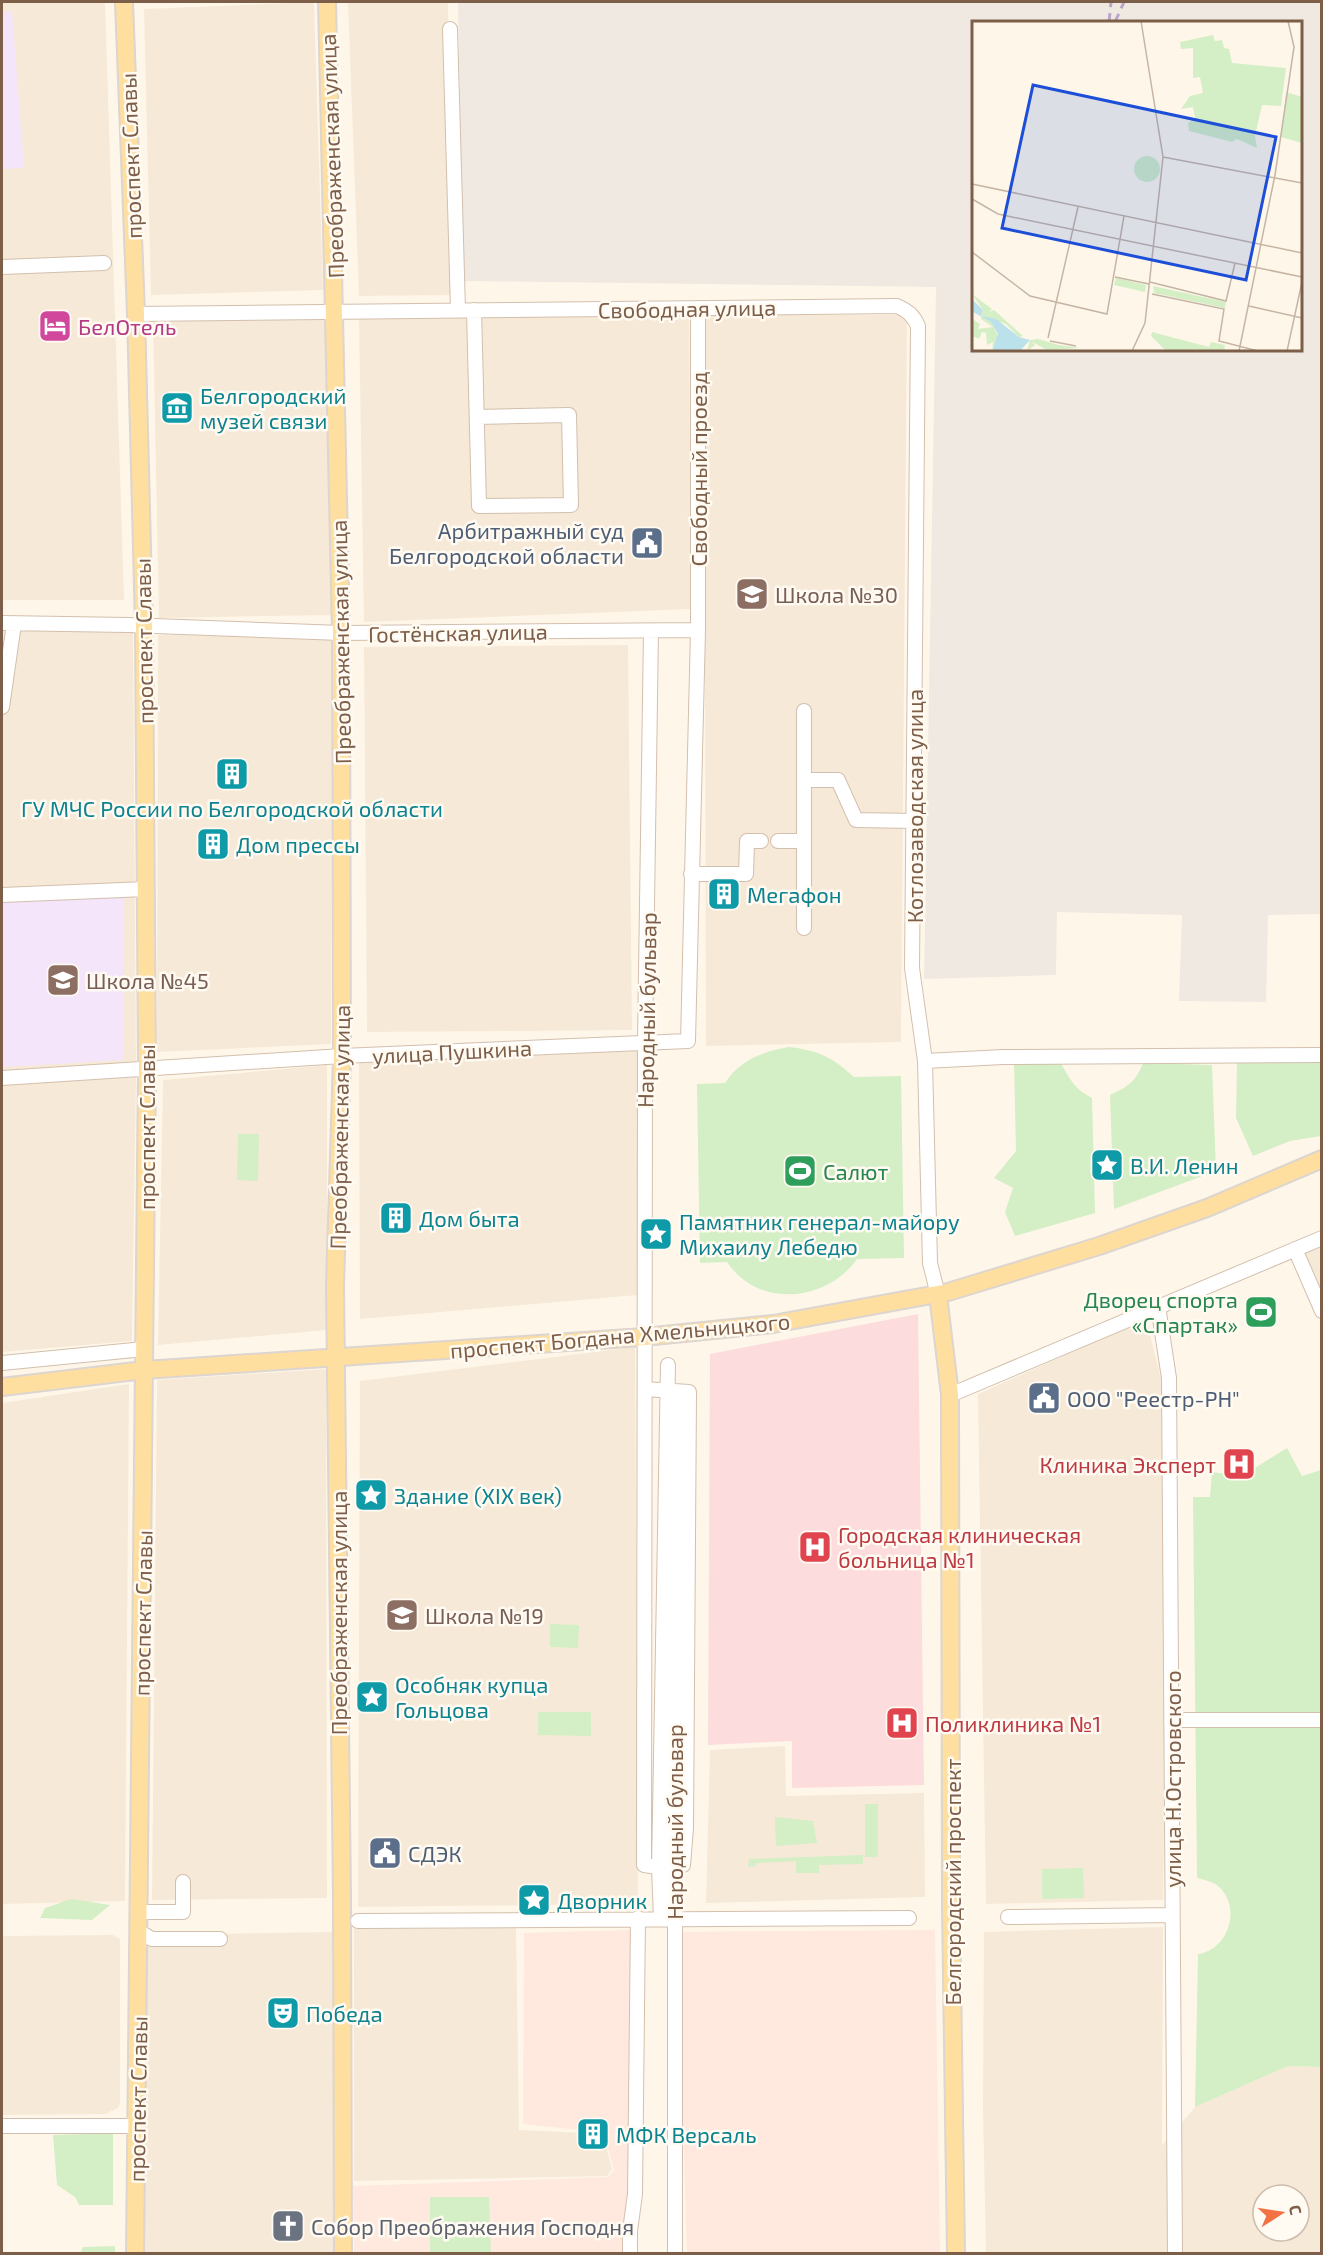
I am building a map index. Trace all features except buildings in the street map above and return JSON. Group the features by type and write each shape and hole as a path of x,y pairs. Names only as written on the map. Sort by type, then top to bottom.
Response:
{"main road":[{"name":"проспект Славы","path":"124,2 136,314 144,626 147,1069 135,2253"},
{"name":"Преображенская улица","path":"327,2 341,633 342,1056 336,1264 343,2253"},
{"name":"проспект Богдана Хмельницкого","path":"2,1387 144,1370 644,1337 772,1324 942,1294 1099,1246 1196,1212 1322,1159"},
{"name":"Белгородский проспект","path":"942,1294 950,1395 951,1907 956,2253"}],"street":[{"path":"450,28 458,310"},
{"path":"2,267 104,263"},
{"name":"Свободная улица","path":"136,314 897,306 907,310 913,316"},
{"name":"Свободный проезд","path":"698,308 698,630"},
{"path":"474,310 478,506 571,505 569,415 477,417"},
{"name":"Котлозаводская улица","path":"913,316 918,326 912,968 925,1061 930,1263 942,1294"},
{"path":"2,707 8,623"},
{"name":"Гостёнская улица","path":"8,623 341,633 698,630"},
{"name":"Народный бульвар","path":"688,1041 698,630"},
{"name":"Народный бульвар","path":"651,631 645,1042 644,1865 672,1867"},
{"path":"804,711 804,928"},
{"path":"804,780 838,780 856,820 914,821"},
{"path":"691,874 746,874 747,841 761,841"},
{"path":"778,842 804,842"},
{"path":"2,895 146,889"},
{"name":"улица Пушкина","path":"2,1078 342,1056 688,1041"},
{"path":"925,1061 1003,1057 1322,1055"},
{"path":"950,1395 1158,1305 1322,1238"},
{"path":"1295,1249 1322,1311"},
{"name":"улица Н.Островского","path":"1158,1305 1169,1378 1175,2253"},
{"path":"2,1363 144,1349"},
{"path":"668,1365 672,1867"},
{"path":"645,1389 668,1393"},
{"name":"Народный бульвар","path":"668,1393 689,1392 686,1828 672,1867 668,1918 675,2253"},
{"path":"1171,1720 1322,1720"},
{"path":"139,1912 183,1911 183,1882"},
{"path":"1008,1917 1172,1915"},
{"name":"Народный бульвар","path":"630,2253 630,2231 635,2193 638,1918"},
{"path":"358,1921 909,1918"},
{"path":"138,1931 152,1939 220,1939"},
{"path":"2,2126 136,2126"}],"shaded area":[{"path":"2,2 105,2 124,600 2,600"},
{"path":"314,2 323,290 151,295 144,9"},
{"path":"348,2 448,2 453,295 359,296"},
{"path":"458,2 1321,2 1321,914 1268,915 1266,1002 1179,1001 1182,915 1057,912 1056,975 924,979 936,287 463,281"},
{"path":"12,11 24,168 2,169 2,12"},
{"path":"689,314 691,609 364,622 359,318"},
{"path":"704,315 907,315 901,1042 706,1046"},
{"path":"330,319 333,615 159,618 153,320"},
{"path":"2,631 133,632 136,1065 2,1074"},
{"path":"158,635 331,636 331,1044 157,1052"},
{"path":"628,645 632,1030 367,1032 364,647"},
{"name":"Школа №45","path":"123,897 124,1060 2,1067 2,900 38,901"},
{"path":"639,1051 638,1295 360,1319 359,1060"},
{"path":"327,1065 327,1330 158,1345 163,1080"},
{"path":"136,1077 132,1341 2,1352 2,1085"},
{"path":"1321,1244 1321,1293 1304,1251"},
{"name":"Городская клиническая больница №1","path":"918,1314 924,1785 792,1788 792,1741 708,1745 710,1354"},
{"path":"1146,1319 1167,1402 1168,1579 1163,1900 986,1904 978,1394"},
{"path":"635,1347 638,1904 358,1907 360,1381"},
{"path":"326,1369 327,1898 152,1900 157,1380"},
{"path":"129,1384 125,1901 2,1904 2,1403"},
{"path":"785,1746 786,1796 924,1793 925,1897 706,1903 710,1750"},
{"path":"1163,1927 1162,2145 1195,2107 1288,2066 1321,2067 1321,2253 986,2253 983,2108 984,1932"},
{"path":"516,1928 519,2130 587,2133 605,2143 612,2169 607,2176 354,2181 354,1929"},
{"path":"634,1930 635,2253 354,2253 353,2186 608,2177 614,2170 606,2141 588,2131 523,2124 524,1933"},
{"path":"935,1930 940,2253 687,2253 677,1932"},
{"path":"332,1932 334,2253 143,2254 146,1935"},
{"path":"113,1935 120,1939 120,2103 118,2108 105,2114 2,2115 2,1936"}],"green space":[{"name":"Салют","path":"788,1047 808,1050 824,1056 839,1064 854,1077 901,1076 904,1258 857,1259 844,1273 828,1284 811,1291 792,1294 774,1293 756,1287 740,1277 727,1262 700,1263 697,1084 725,1083 738,1068 752,1058"},
{"path":"1321,1062 1321,1136 1290,1141 1253,1156 1236,1118 1237,1063"},
{"path":"1014,1063 1061,1063 1074,1084 1092,1098 1095,1213 1015,1236 1005,1212 1013,1188 994,1178 1016,1151"},
{"path":"1143,1063 1212,1065 1216,1171 1114,1209 1110,1095 1131,1083"},
{"path":"238,1134 259,1134 258,1181 237,1180"},
{"path":"1287,1448 1302,1476 1321,1470 1321,2067 1288,2066 1195,2107 1198,1954 1209,1951 1218,1944 1229,1926 1230,1915 1225,1894 1218,1886 1197,1878 1193,1497 1210,1497 1212,1472 1242,1476"},
{"path":"550,1624 579,1625 578,1648 550,1647"},
{"path":"538,1712 591,1712 591,1736 538,1735"},
{"path":"865,1804 878,1804 878,1857 865,1857"},
{"path":"775,1817 813,1821 817,1843 776,1846"},
{"path":"863,1855 863,1864 819,1865 819,1873 796,1873 796,1861 756,1863 755,1866 748,1867 749,1859"},
{"path":"1083,1868 1084,1898 1042,1899 1042,1869"},
{"path":"71,1899 110,1905 92,1920 40,1918 45,1908"},
{"path":"113,2133 113,2205 79,2205 75,2197 57,2185 53,2135"},
{"path":"430,2197 489,2197 491,2253 430,2253"},
{"path":"115,2246 115,2253 80,2253 83,2247"}],"railway":[{"path":"1109,21 1111,2"},
{"path":"1115,21 1124,2"}],"place":[{"name":"БелОтель","path":"55,326"},
{"name":"Белгородский музей связи","path":"177,408"},
{"name":"Арбитражный суд Белгородской области","path":"647,543"},
{"name":"Школа №30","path":"752,594"},
{"name":"ГУ МЧС России по Белгородской области","path":"232,774"},
{"name":"Дом прессы","path":"213,844"},
{"name":"Мегафон","path":"724,894"},
{"name":"Школа №45","path":"63,980"},
{"name":"В.И. Ленин","path":"1107,1165"},
{"name":"Салют","path":"800,1171"},
{"name":"Дом быта","path":"396,1218"},
{"name":"Памятник генерал-майору Михаилу Лебедю","path":"656,1234"},
{"name":"Дворец спорта «Спартак»","path":"1261,1312"},
{"name":"ООО \"Реестр-РН\"","path":"1044,1398"},
{"name":"Клиника Эксперт","path":"1239,1464"},
{"name":"Здание (XIX век)","path":"371,1495"},
{"name":"Городская клиническая больница №1","path":"815,1547"},
{"name":"Школа №19","path":"402,1615"},
{"name":"Особняк купца Гольцова","path":"372,1697"},
{"name":"Поликлиника №1","path":"902,1723"},
{"name":"СДЭК","path":"385,1853"},
{"name":"Дворник","path":"534,1900"},
{"name":"Победа","path":"283,2013"},
{"name":"МФК Версаль","path":"593,2134"},
{"name":"Собор Преображения Господня","path":"288,2226"}]}
